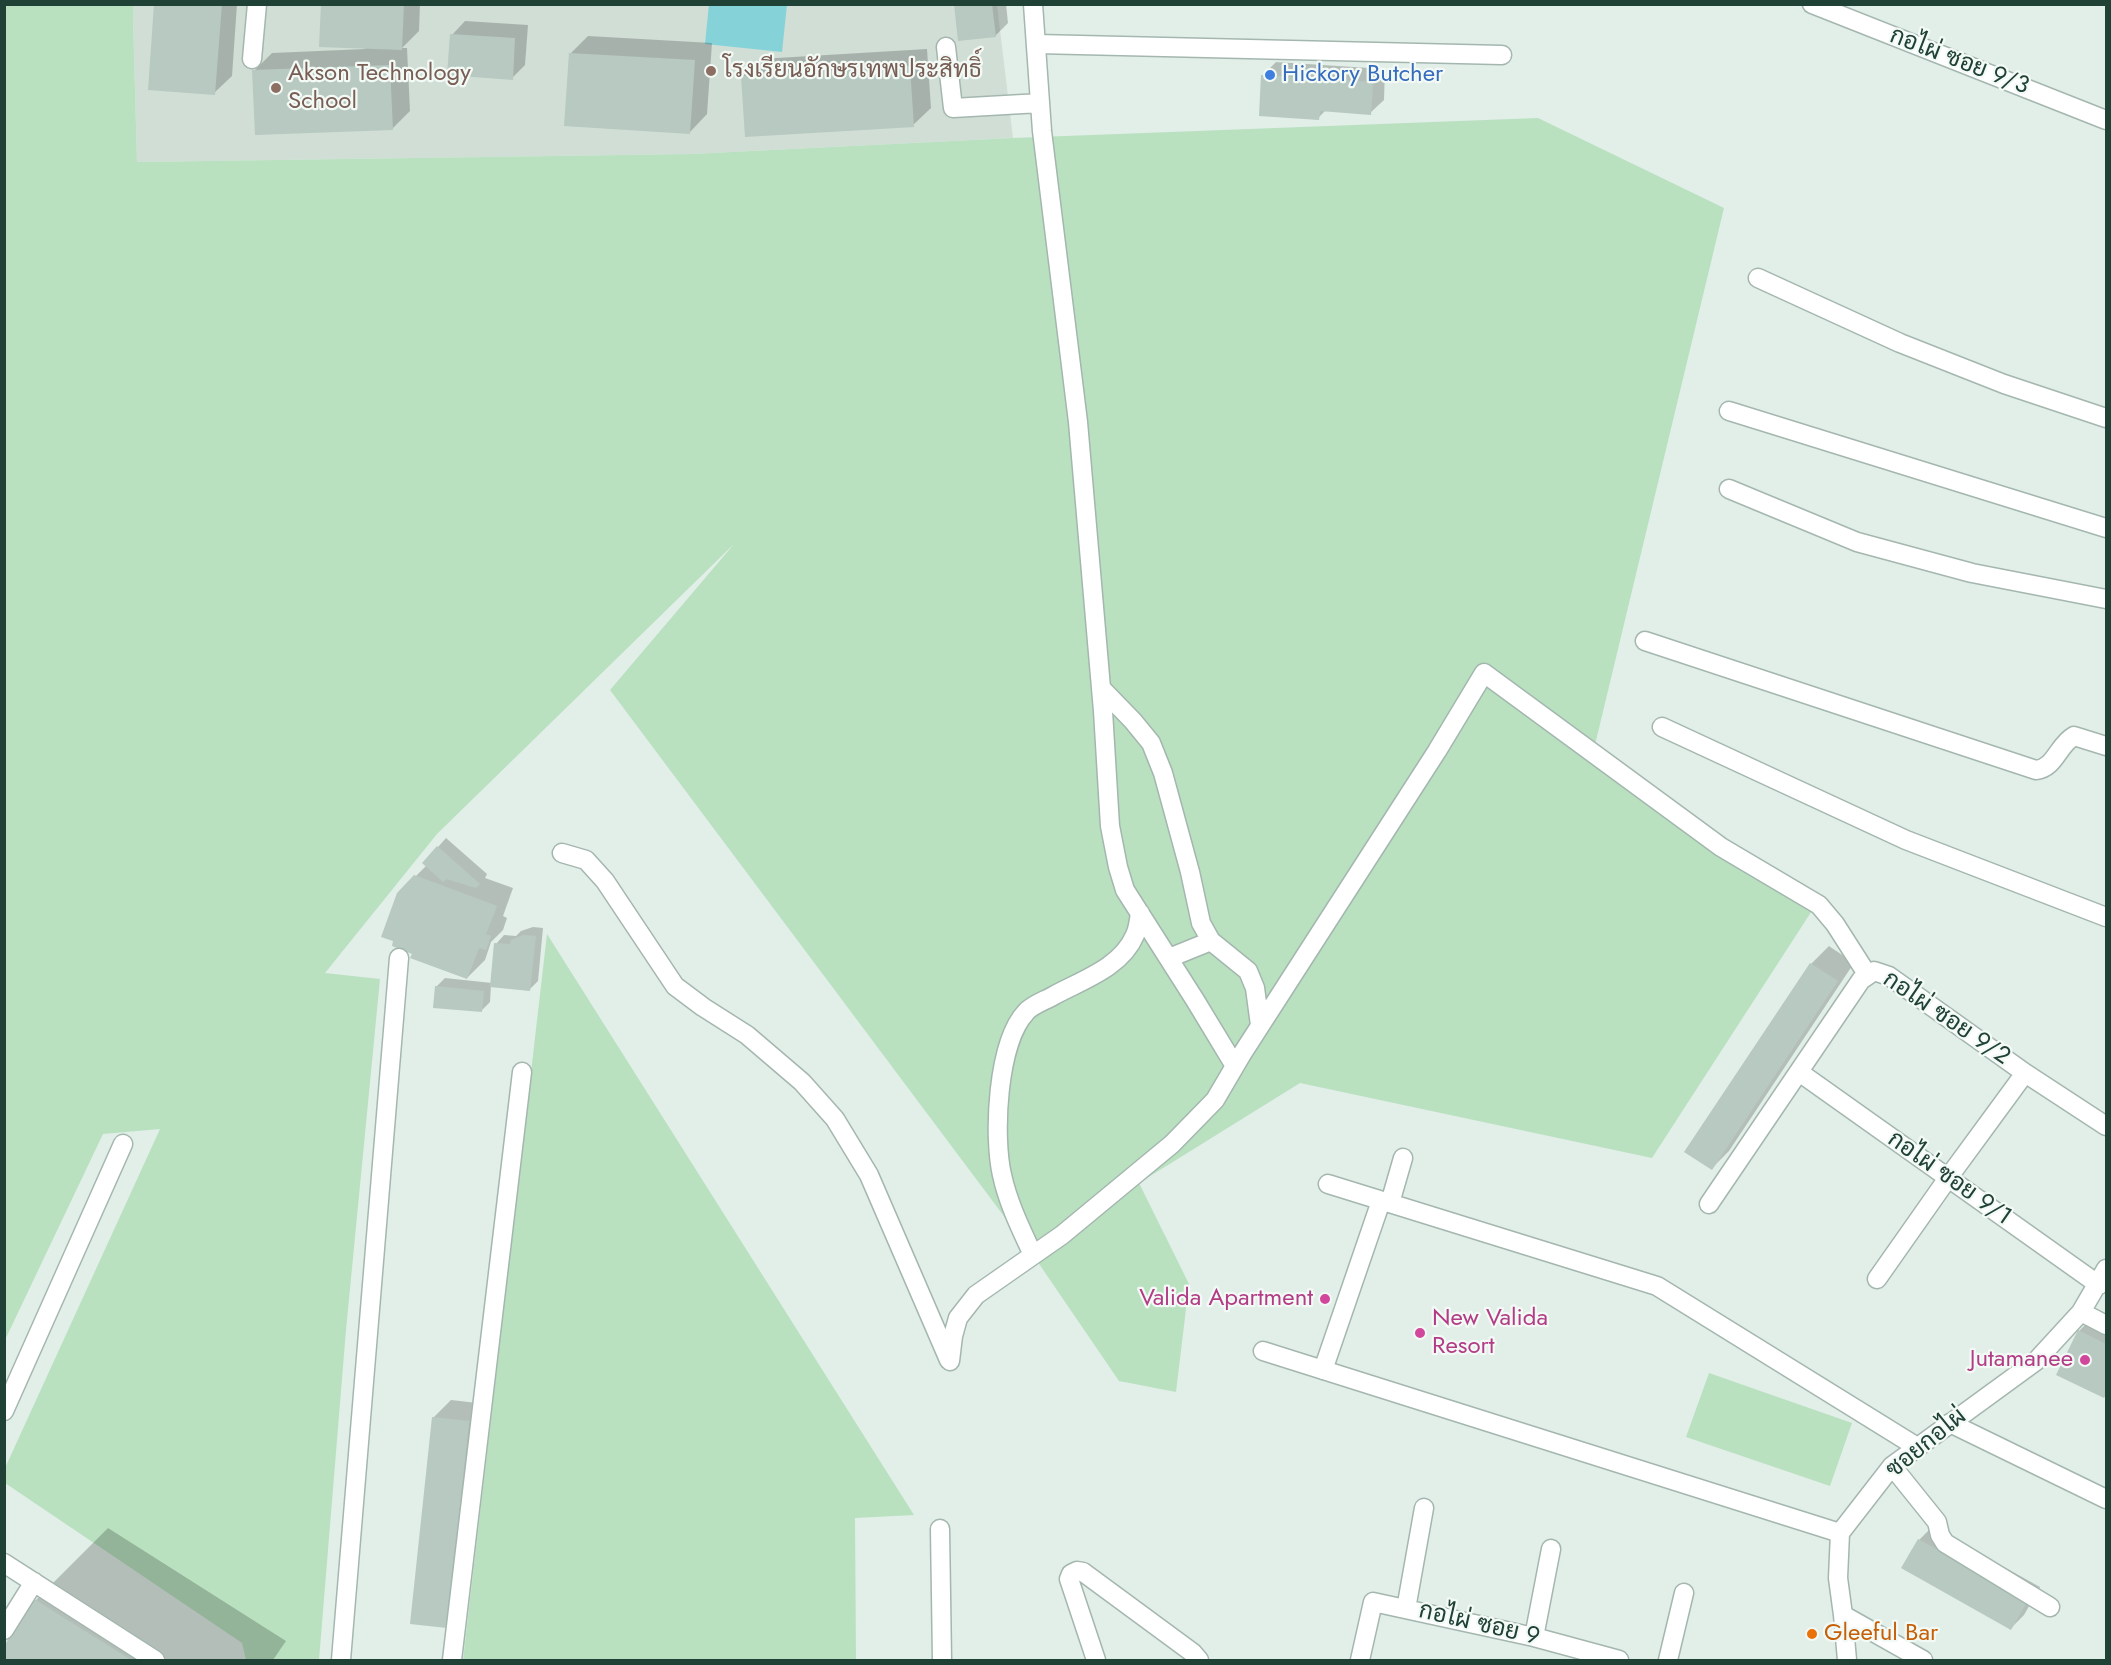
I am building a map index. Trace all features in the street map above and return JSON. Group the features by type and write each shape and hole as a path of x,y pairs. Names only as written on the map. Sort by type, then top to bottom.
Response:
{"street":[{"path":"252,59 257,4"},
{"path":"1033,4 1042,131 1078,422 1101,688 1110,826 1125,890 1234,1066"},
{"name":"กอไผ่ ซอย 9/3","path":"1812,4 2106,120"},
{"path":"1037,44 1502,55"},
{"path":"946,47 953,108 1040,104"},
{"path":"1758,278 1900,343 2004,384 2106,418"},
{"path":"1729,411 2106,528"},
{"path":"1729,489 1857,542 1972,573 2106,599"},
{"path":"1645,641 2036,770 2048,766 2068,740 2074,736 2106,746"},
{"path":"562,853 586,860 605,881 675,986 747,1035 802,1082 835,1119 869,1175 950,1361 958,1318 976,1295 1062,1235 1172,1144 1215,1101 1234,1066 1437,751 1484,673 1721,847 1819,905 1835,924 1867,974"},
{"path":"1101,688 1151,743 1163,773 1190,872 1201,923 1211,940 1248,971 1255,988 1260,1025"},
{"path":"1662,727 1906,840 2106,917"},
{"path":"1033,1256 1013,1213 1001,1174 998,1097 1004,1061 1017,1024 1027,1011 1114,964 1128,948 1135,934 1140,913"},
{"path":"1169,958 1211,940"},
{"path":"341,1660 399,958"},
{"name":"กอไผ่ ซอย 9/2","path":"1709,1204 1861,980 1874,971 1889,976 2025,1073 2106,1126"},
{"path":"452,1660 522,1072"},
{"name":"กอไผ่ ซอย 9/1","path":"1799,1072 1948,1178 2102,1277"},
{"path":"1877,1279 2025,1073"},
{"path":"4,1411 123,1144"},
{"path":"1323,1370 1402,1158"},
{"path":"1328,1184 1657,1286 1917,1447"},
{"name":"ซอยกอไผ่","path":"1840,1533 1892,1466 2036,1361 2081,1312 2102,1277"},
{"path":"2081,1312 2106,1325"},
{"path":"1263,1351 1840,1533 1838,1578 1844,1615 1847,1660"},
{"path":"1950,1423 2106,1499"},
{"path":"1892,1466 1937,1522 1940,1535 1945,1543 2050,1607"},
{"path":"1406,1609 1424,1508"},
{"path":"940,1529 942,1660"},
{"path":"1534,1637 1551,1549"},
{"path":"4,1563 155,1660"},
{"path":"1096,1660 1069,1579 1071,1574 1077,1571 1083,1572 1193,1653 1199,1660"},
{"path":"4,1630 34,1581"},
{"path":"1668,1660 1684,1593"},
{"name":"กอไผ่ ซอย 9","path":"1360,1660 1373,1602 1534,1637 1619,1660"},
{"path":"1844,1615 1923,1660"}],"shaded area":[{"name":"โรงเรียนอักษรเทพประสิทธิ์","path":"134,5 997,5 1013,138 691,154 137,162"}],"green space":[{"path":"5,5 134,5 137,162 691,154 1013,138 1538,118 1724,208 1594,749 1815,906 1652,1158 1300,1083 1139,1183 1189,1284 1176,1392 1119,1381 1033,1255 610,690 734,544 437,834 325,973 380,979 346,1330 319,1660 246,1660 242,1643 5,1483 5,1468 160,1129 103,1134 5,1340"},
{"path":"547,934 914,1515 855,1518 856,1660 463,1660"},
{"path":"1709,1373 1852,1423 1830,1486 1686,1437"}],"water":[{"path":"709,4 787,5 782,52 705,44"}],"building":[{"path":"154,4 222,4 215,95 148,90"},
{"path":"321,4 404,4 402,50 319,47"},
{"path":"954,4 992,4 996,37 958,41"},
{"path":"450,34 515,38 513,80 447,75"},
{"path":"569,53 695,60 690,134 564,126"},
{"path":"390,65 393,130 255,135 252,70"},
{"path":"910,66 914,127 745,137 741,76"},
{"path":"1261,75 1373,82 1371,115 1320,111 1319,120 1259,116"},
{"path":"437,846 480,884 476,888 447,879 443,882 422,863"},
{"path":"414,875 497,906 486,934 491,936 486,950 479,948 467,979 410,958 412,954 392,946 393,941 381,937 397,893"},
{"path":"523,935 536,936 530,991 490,987 494,943 510,944 511,940"},
{"path":"1810,963 1838,981 1712,1170 1684,1152"},
{"path":"435,986 484,991 482,1012 433,1008"},
{"name":"Jutamanee","path":"2078,1330 2106,1344 2106,1394 2104,1398 2056,1375"},
{"path":"432,1417 469,1421 447,1628 410,1624"},
{"path":"1918,1539 2028,1600 2011,1630 1901,1568"},
{"path":"34,1599 131,1660 4,1659 4,1646"}],"place":[{"name":"โรงเรียนอักษรเทพประสิทธิ์","path":"711,71"},
{"name":"Hickory Butcher","path":"1270,75"},
{"name":"Akson Technology School","path":"276,88"},
{"name":"Valida Apartment","path":"1325,1299"},
{"name":"New Valida Resort","path":"1420,1333"},
{"name":"Jutamanee","path":"2085,1360"},
{"name":"Gleeful Bar","path":"1812,1634"}]}
